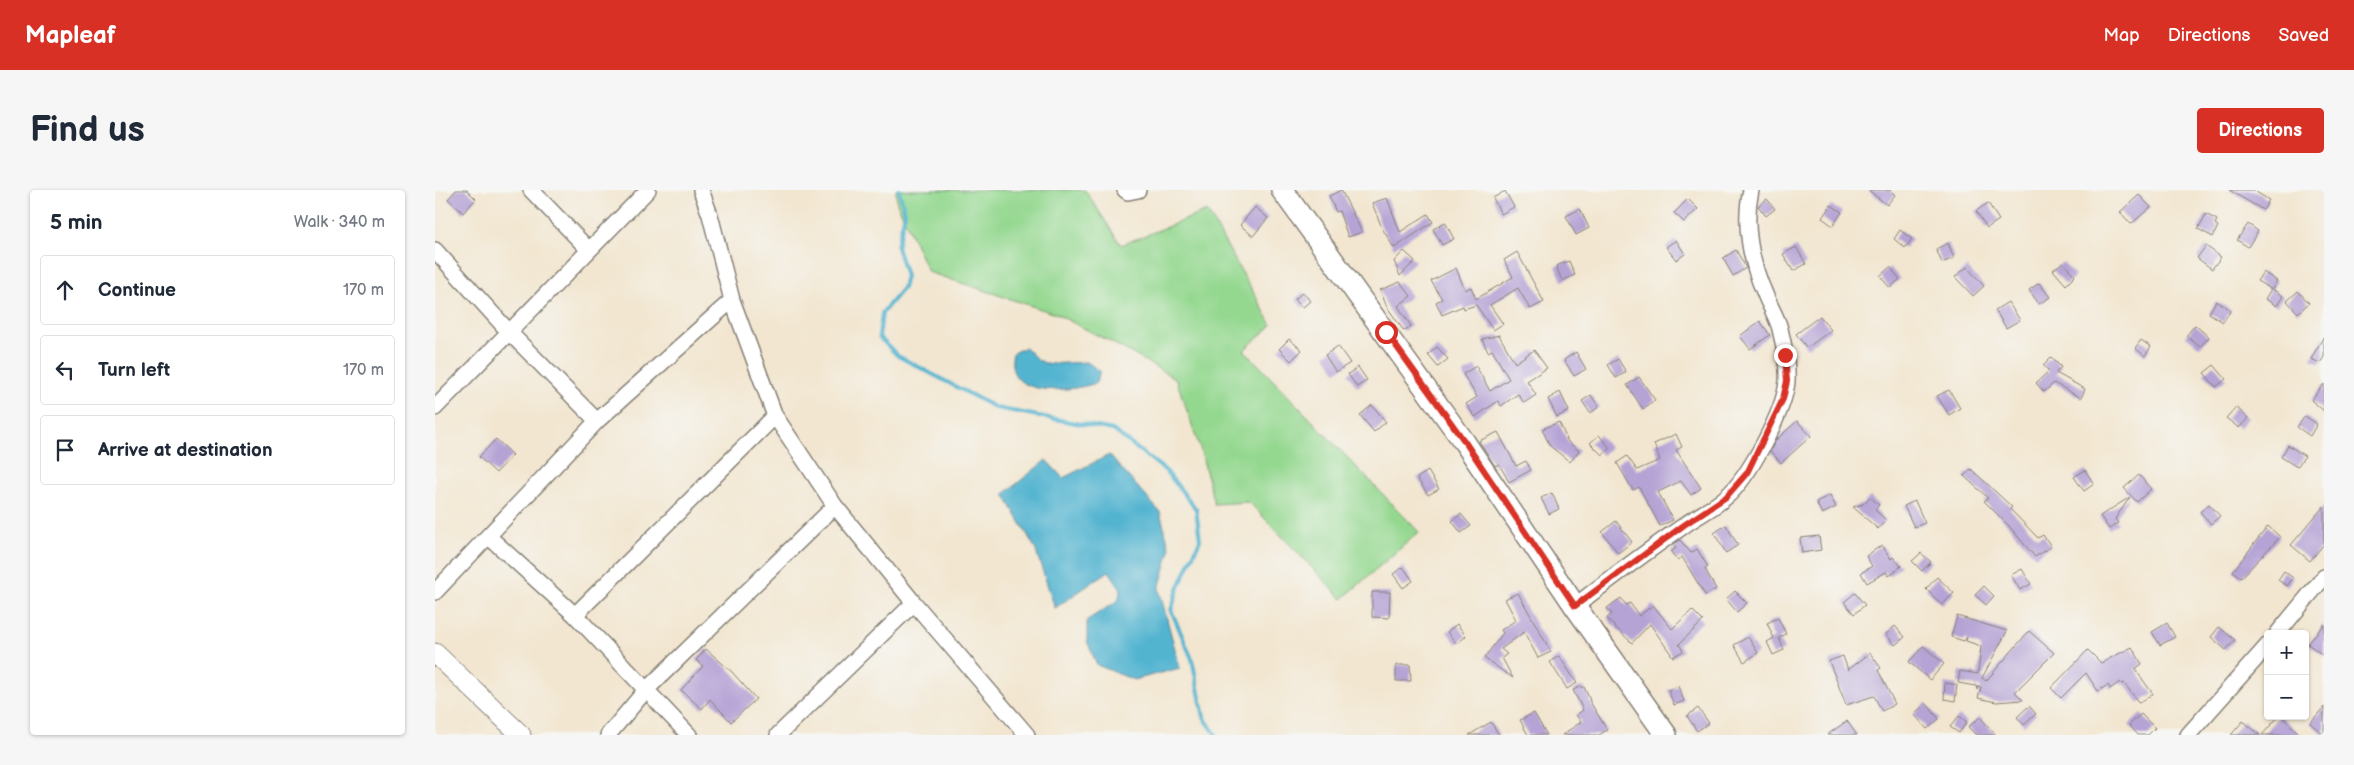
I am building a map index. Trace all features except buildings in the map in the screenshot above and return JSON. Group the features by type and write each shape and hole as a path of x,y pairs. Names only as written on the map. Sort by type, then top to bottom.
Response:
{"main road":[{"path":"1282,190 1465,442 1575,606 1665,735"}],"street":[{"path":"531,190 589,250"},
{"path":"435,408 648,190"},
{"path":"701,190 710,215 732,300 775,416 835,506 1027,735"},
{"path":"1125,190 1138,190"},
{"path":"1575,606 1684,525 1726,497 1747,473 1775,419 1787,381 1785,355 1780,327 1764,292 1753,260 1749,236 1751,190"},
{"path":"435,250 510,333 597,421"},
{"path":"435,592 597,421 732,300"},
{"path":"575,615 775,416"},
{"path":"608,735 645,692 835,506"},
{"path":"488,536 575,615 645,692 689,735"},
{"path":"2280,630 2324,578"},
{"path":"778,735 915,603"},
{"path":"2188,735 2264,650"},
{"path":"435,653 521,735"}],"green space":[{"path":"896,190 1085,190 1121,245 1207,211 1272,325 1244,350 1419,532 1342,599 1249,502 1214,504 1201,451 1176,379 1124,349 1056,314 928,272 897,203"}],"water":[{"path":"1025,347 1038,360 1047,364 1087,362 1100,371 1096,383 1071,389 1055,390 1041,389 1028,385 1018,378 1012,368 1013,353"},
{"path":"1109,455 1160,512 1170,550 1159,589 1180,668 1134,680 1097,665 1087,641 1087,620 1118,601 1121,589 1109,571 1055,608 1035,548 1004,494 1046,460 1063,478"}],"waterway":[{"path":"899,190 905,213 897,247 906,276 903,288 882,313 879,337 898,356 996,408 1113,430 1166,471 1196,509 1200,540 1178,589 1171,610 1192,659 1204,717 1216,735"}],"route":[{"path":"1386,332 1465,442 1575,606 1684,525 1726,497 1747,473 1775,419 1783,399 1787,381 1785,355"}]}
